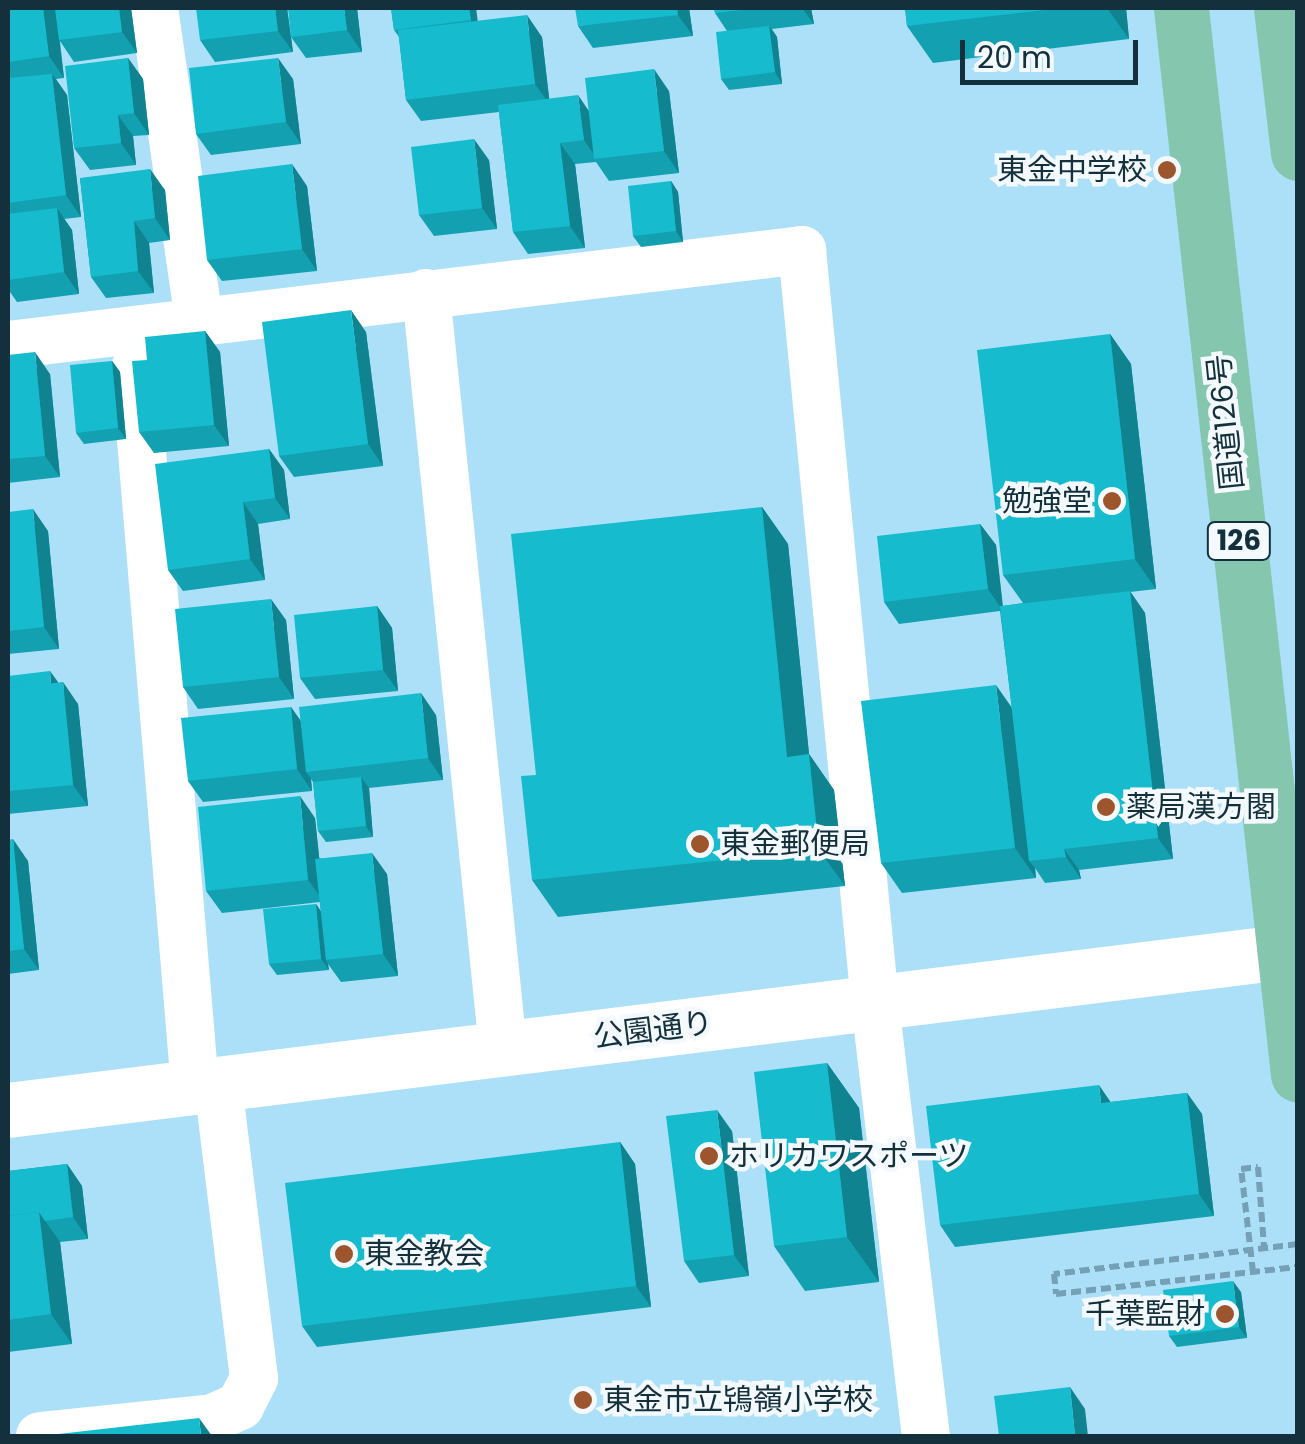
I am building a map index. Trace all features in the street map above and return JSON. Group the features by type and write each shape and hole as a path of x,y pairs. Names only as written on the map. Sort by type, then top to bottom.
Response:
{"highway":[{"name":"国道126号","path":"1181,8 1291,951 1298,1076"},
{"path":"1281,8 1298,153"}],"street":[{"path":"154,8 198,321"},
{"path":"8,344 802,250 874,1002 926,1436"},
{"path":"426,294 503,1049"},
{"path":"40,1436 213,1418 240,1406 254,1378 207,1086 132,330"},
{"name":"公園通り","path":"8,1110 1291,951"}],"path":[{"path":"1254,1272 1241,1169 1258,1168 1264,1248"},
{"path":"1298,1244 1054,1274 1056,1294 1298,1267"}],"building":[{"path":"8,8 43,8 49,56 8,62"},
{"path":"55,8 119,8 122,32 59,40"},
{"path":"196,8 275,8 278,31 200,40"},
{"path":"288,8 344,8 347,30 291,37"},
{"path":"391,8 469,8 471,20 394,30"},
{"path":"575,8 677,8 678,15 578,26"},
{"path":"714,8 758,8 715,13"},
{"path":"905,8 1061,8 907,26"},
{"path":"527,15 535,84 406,100 398,30"},
{"path":"769,26 775,72 721,79 716,32"},
{"path":"128,58 134,113 118,115 121,143 74,148 65,66"},
{"path":"278,58 286,122 196,134 189,68"},
{"path":"654,69 664,151 594,159 585,78"},
{"path":"52,74 66,195 8,203 8,78"},
{"path":"578,95 584,140 560,143 570,226 513,232 498,105"},
{"path":"474,139 482,208 419,215 411,147"},
{"path":"292,164 302,249 207,260 198,176"},
{"path":"150,169 155,218 134,221 138,271 91,277 80,178"},
{"path":"671,181 676,231 633,236 628,186"},
{"path":"57,208 64,272 8,280 8,214"},
{"path":"351,310 368,444 279,456 262,322"},
{"path":"205,331 214,425 139,432 132,361 147,360 145,337"},
{"path":"1110,334 1135,559 1003,575 977,350"},
{"path":"35,352 45,456 8,459 8,355"},
{"path":"112,361 118,428 76,433 70,365"},
{"path":"269,449 275,498 243,502 250,559 168,570 155,464"},
{"path":"762,507 787,757 809,754 819,850 532,880 521,776 536,775 511,534"},
{"path":"33,509 44,627 8,631 8,512"},
{"path":"980,524 988,589 884,602 877,536"},
{"path":"1130,591 1158,838 1064,849 1066,857 1029,861 1000,606"},
{"path":"271,599 279,677 183,687 175,609"},
{"path":"377,606 383,670 300,678 294,615"},
{"path":"50,671 51,684 8,688 8,676"},
{"path":"63,682 73,785 8,791 8,688"},
{"path":"996,685 1015,848 881,863 861,701"},
{"path":"421,693 428,758 306,772 299,707"},
{"path":"291,707 297,769 188,781 181,718"},
{"path":"361,777 366,826 318,831 313,782"},
{"path":"300,796 308,880 206,891 198,807"},
{"path":"13,839 24,949 8,951 8,840"},
{"path":"372,853 383,954 326,960 315,859"},
{"path":"316,904 321,959 269,964 263,909"},
{"path":"827,1063 847,1237 774,1246 754,1072"},
{"path":"1099,1085 1101,1103 1187,1093 1199,1194 940,1225 926,1106"},
{"path":"717,1110 734,1255 684,1261 666,1116"},
{"path":"620,1142 636,1286 302,1326 285,1183"},
{"path":"67,1164 73,1217 45,1221 39,1212 8,1216 8,1171"},
{"path":"39,1212 51,1314 8,1320 8,1216"},
{"path":"1233,1281 1239,1327 1169,1336 1163,1290"},
{"path":"1070,1387 1075,1436 999,1436 994,1396"},
{"path":"199,1418 201,1436 41,1436"}],"place":[{"name":"東金中学校","path":"1167,170"},
{"name":"勉強堂","path":"1112,501"},
{"name":"薬局漢方閣","path":"1106,807"},
{"name":"東金郵便局","path":"700,844"},
{"name":"ホリカワスポーツ","path":"709,1156"},
{"name":"東金教会","path":"344,1254"},
{"name":"千葉監財","path":"1225,1314"},
{"name":"東金市立鴇嶺小学校","path":"583,1400"}]}
